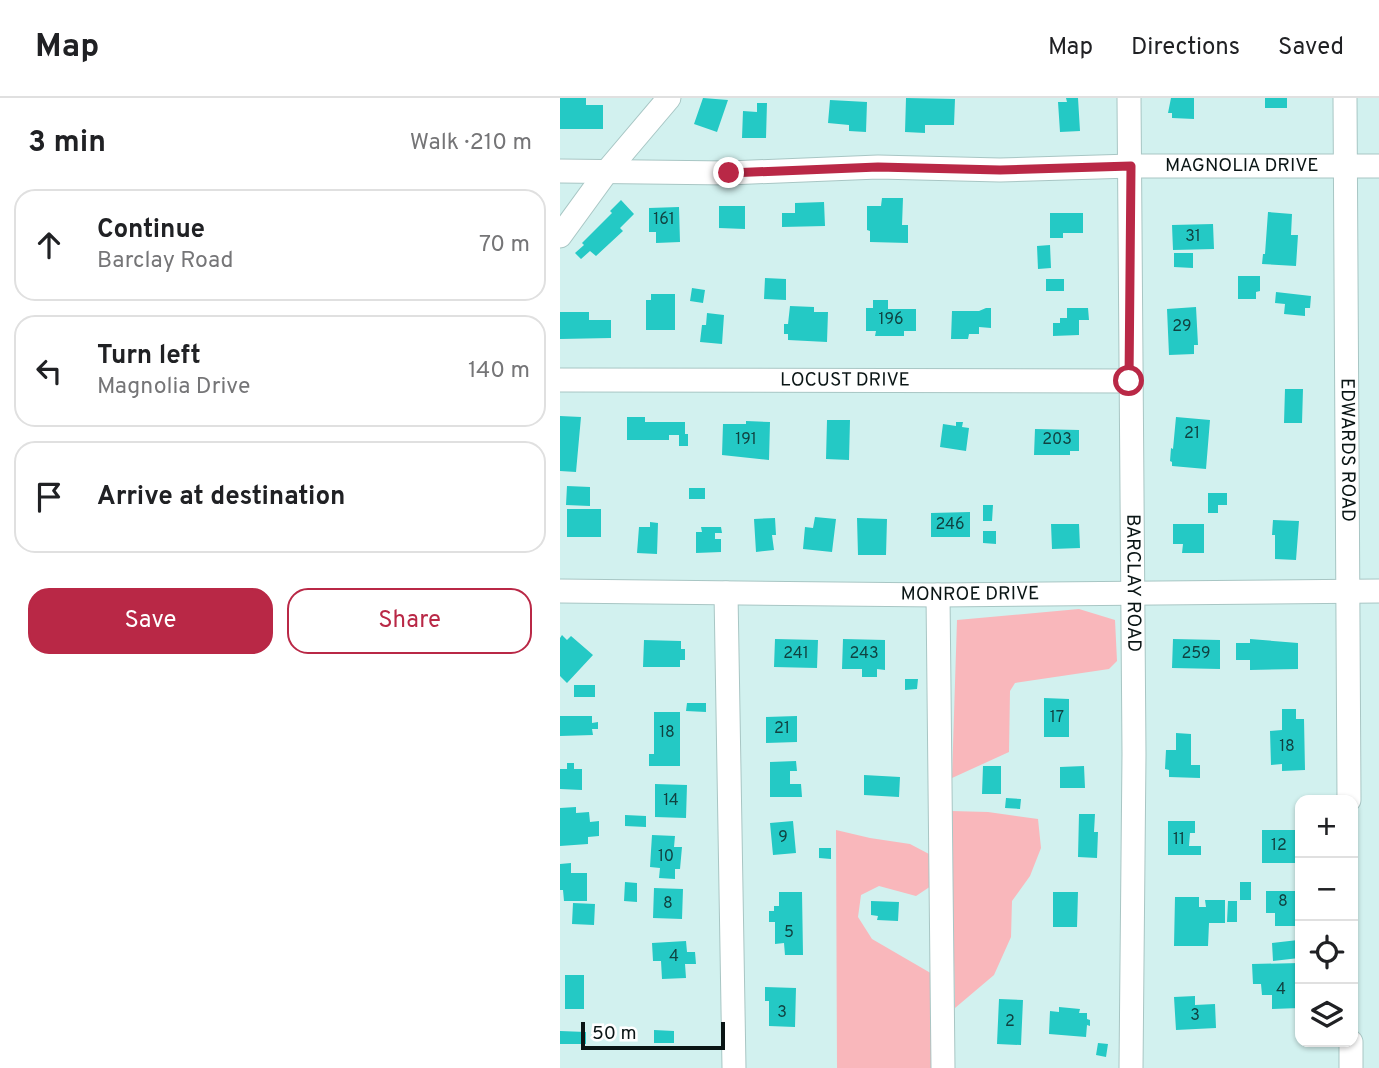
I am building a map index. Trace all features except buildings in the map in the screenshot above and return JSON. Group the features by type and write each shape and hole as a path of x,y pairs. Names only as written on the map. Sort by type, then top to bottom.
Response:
{"street":[{"path":"560,236 608,170 669,98"},
{"name":"BARCLAY ROAD","path":"1129,98 1129,381 1133,592 1131,1068"},
{"name":"EDWARDS ROAD","path":"1345,98 1349,795"},
{"name":"MAGNOLIA DRIVE","path":"560,171 729,173 878,167 1000,170 1131,166 1379,166"},
{"name":"LOCUST DRIVE","path":"560,380 1129,381"},
{"name":"MONROE DRIVE","path":"560,591 938,595 1379,591"},
{"path":"726,593 734,1068"},
{"path":"938,595 943,1068"},
{"path":"1351,1047 1351,1068"}],"shaded area":[{"path":"1079,609 1115,620 1117,661 1109,669 1015,683 1010,691 1009,752 952,778 957,620"},
{"path":"951,811 988,812 1038,819 1041,848 1030,876 1012,901 1011,937 994,975 955,1008"},
{"path":"836,830 910,844 929,854 931,886 916,896 879,886 861,895 858,917 872,939 934,975 931,1068 837,1068"}],"route":[{"path":"729,173 878,167 1000,170 1131,166 1129,381"}]}
